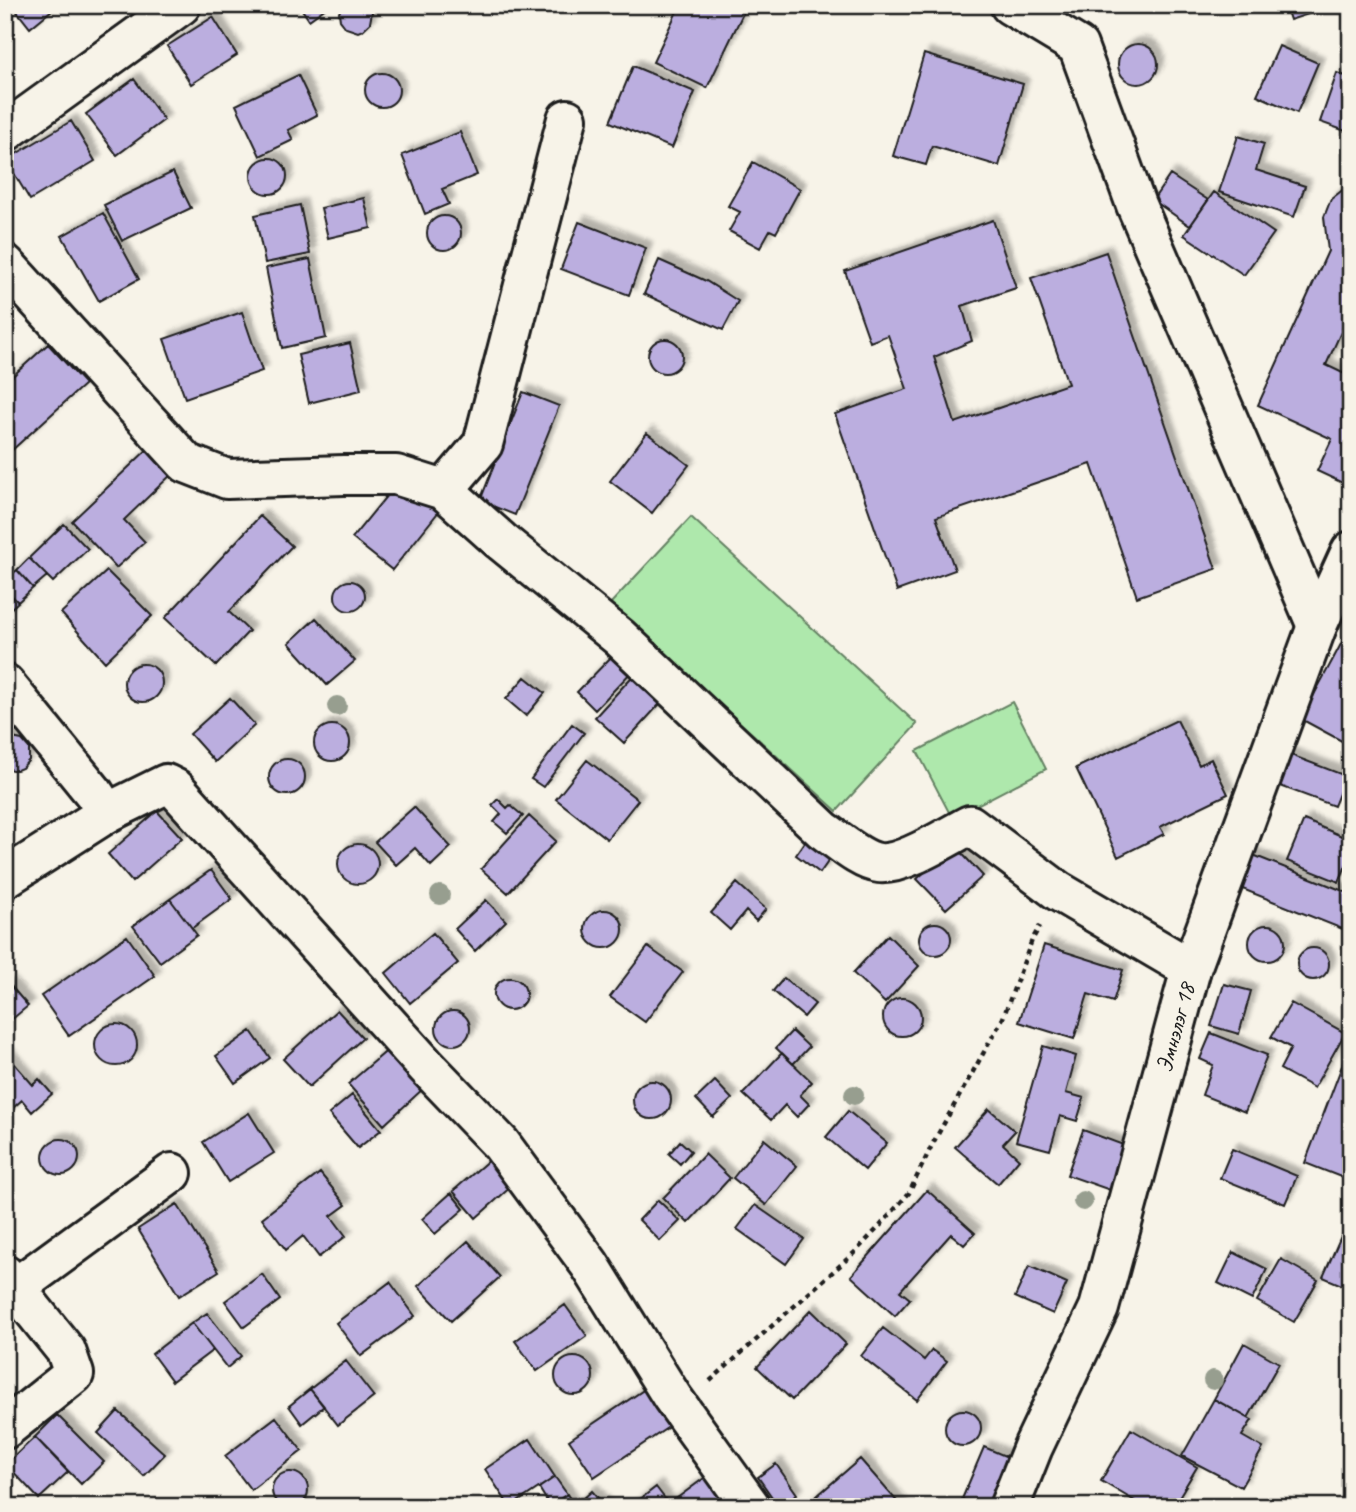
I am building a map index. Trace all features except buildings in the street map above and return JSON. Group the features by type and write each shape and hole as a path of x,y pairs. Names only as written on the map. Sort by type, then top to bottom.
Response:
{"street":[{"path":"5,132 181,5"},
{"path":"1010,5 1078,46 1136,205 1317,626"},
{"path":"444,490 483,444 567,119"},
{"path":"5,264 186,463 227,480 396,475 444,490 501,541 619,637 823,830 860,855 878,863 892,862 912,855 970,825 1058,891 1191,969"},
{"name":"Эмнэлэг 18","path":"1009,1507 1099,1308 1191,969 1317,626 1351,551"},
{"path":"5,684 94,793 107,813"},
{"path":"5,878 107,813 166,784 176,789 426,1066 501,1144 590,1265 680,1408 751,1507"},
{"path":"5,1429 74,1374 66,1351 10,1281 172,1173"}],"path":[{"path":"680,1408 853,1253 909,1193 933,1143 1003,1018 1032,940 1058,891"}],"green space":[{"path":"691,517 917,724 837,811 610,604"},
{"path":"1012,702 1046,769 952,818 917,751"}]}
